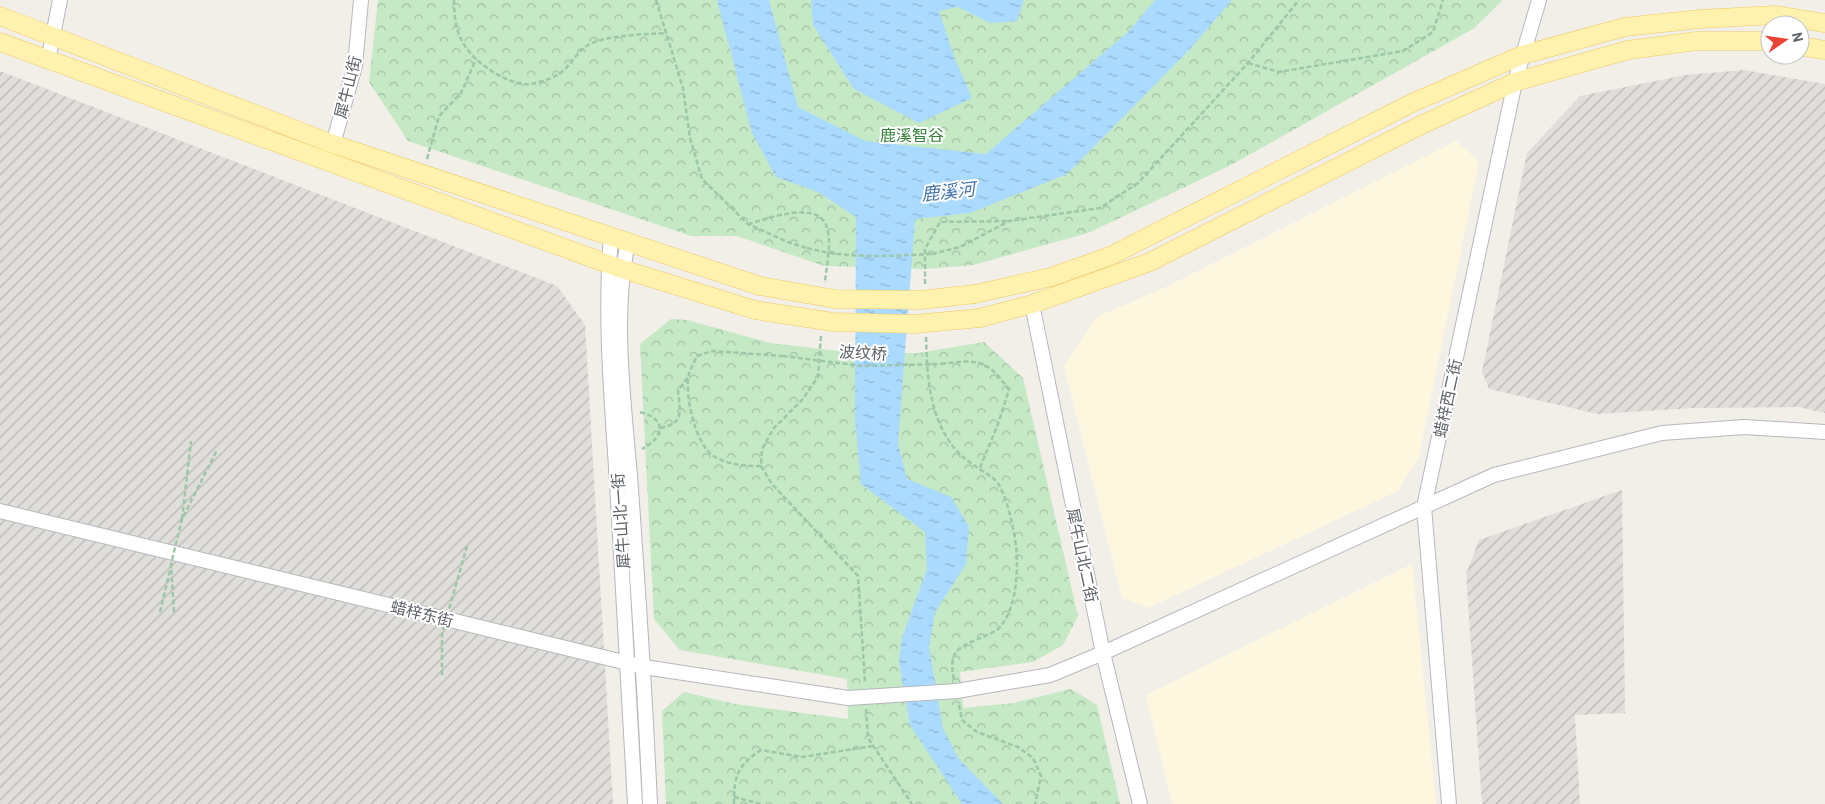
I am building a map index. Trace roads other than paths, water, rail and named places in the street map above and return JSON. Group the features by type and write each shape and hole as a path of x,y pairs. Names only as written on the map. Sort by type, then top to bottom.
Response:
{"main road":[{"path":"0,16 332,144 760,286 835,299 921,300 976,294 1051,277 1110,256 1412,103 1522,55 1624,27 1700,19 1776,15 1825,23"},
{"path":"0,42 615,266 755,310 833,322 915,324 980,318 1032,304 1150,262 1417,127 1515,82 1628,50 1697,41 1760,41"},
{"path":"1810,48 1825,50"}],"street":[{"path":"48,61 60,0"},
{"name":"犀牛山街","path":"332,144 355,66 361,0"},
{"name":"蜡梓西二街","path":"1449,804 1424,507 1515,82 1539,0"},
{"name":"犀牛山北一街","path":"620,240 615,266 608,344 629,663 635,804"},
{"name":"犀牛山北一街","path":"615,266 644,667 650,804"},
{"name":"犀牛山北二街","path":"1032,304 1103,653 1140,804"},
{"name":"蜡梓东街","path":"0,511 644,667 848,698 956,692 1050,675 1103,653 1494,476 1662,433 1744,427 1825,432"}],"water":[{"name":"鹿溪河","path":"717,0 769,0 798,107 865,141 986,154 1129,31 1155,0 1232,0 1191,48 1067,174 970,213 915,219 898,444 907,479 951,497 969,527 966,564 935,612 929,647 943,729 959,759 1003,804 962,804 910,725 899,663 902,638 927,569 925,532 861,484 855,419 856,217 818,192 776,177 752,133"},
{"path":"811,0 1024,0 1017,21 990,23 958,7 939,11 955,59 972,98 919,123 854,89 813,25"}],"park label":[{"name":"鹿溪智谷","path":"912,134"}]}
